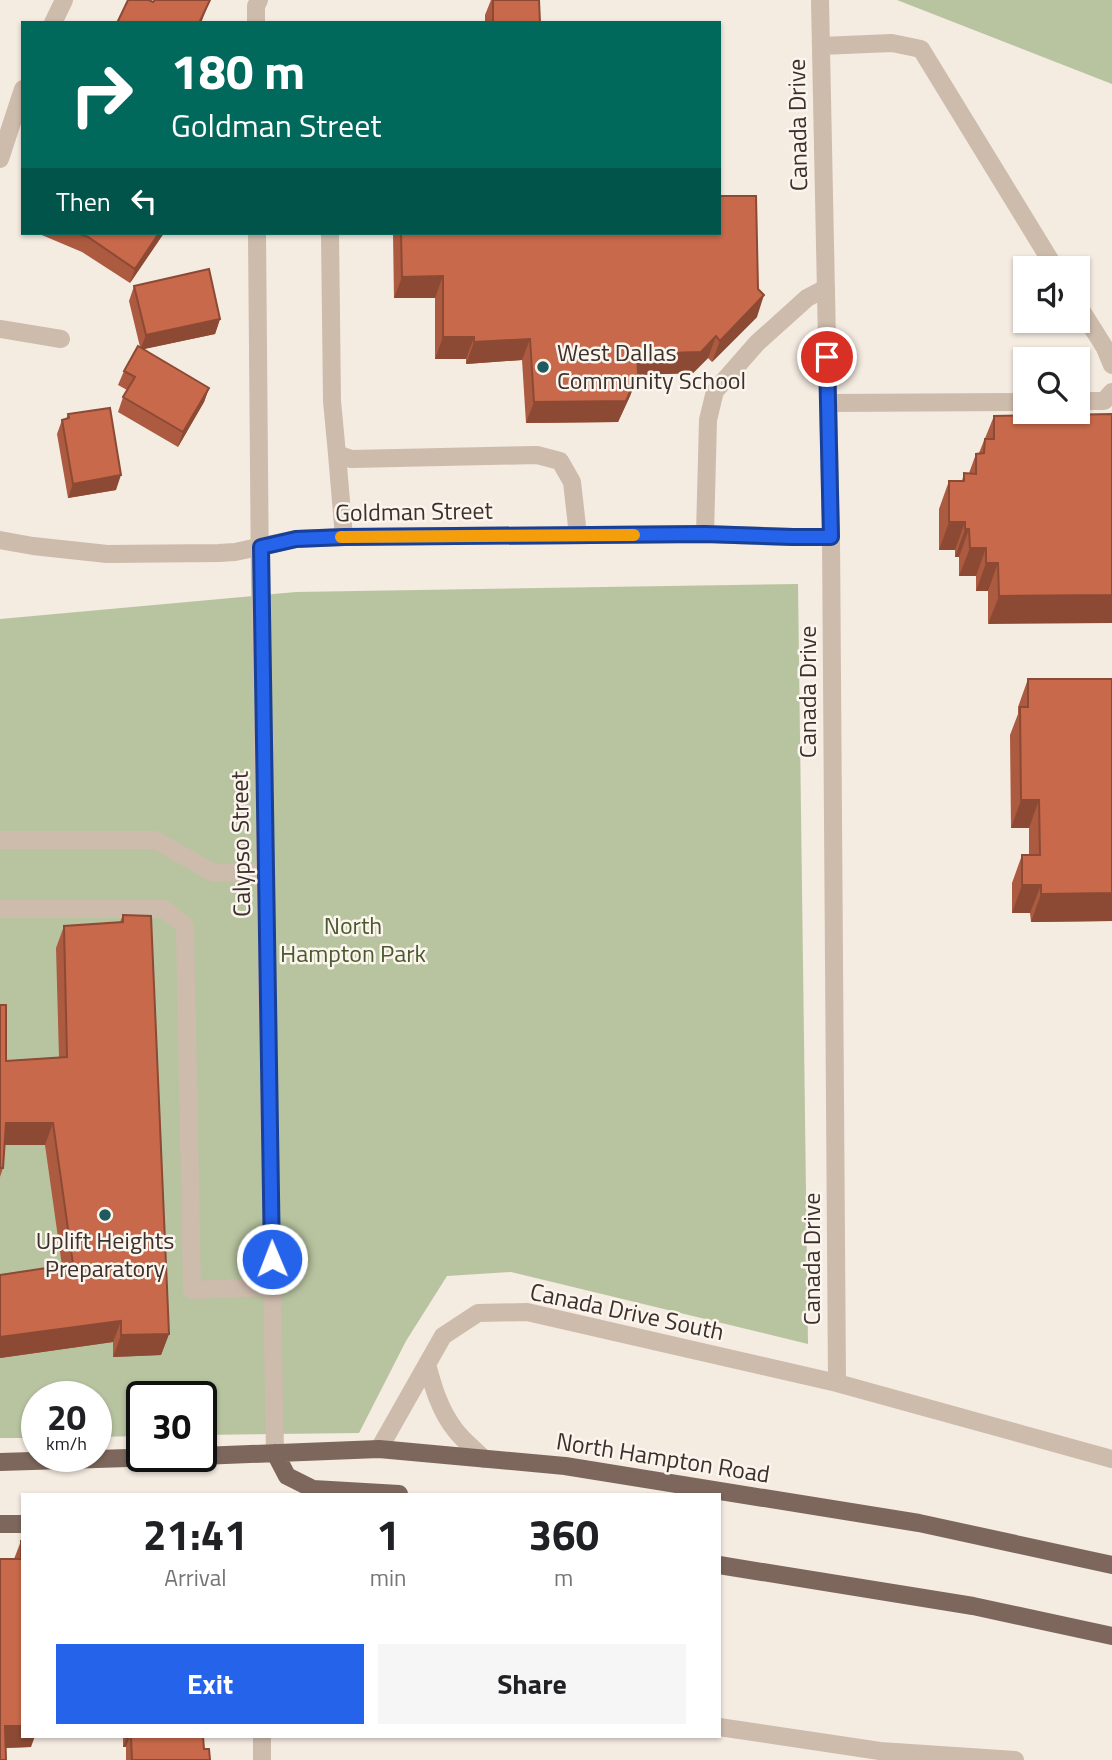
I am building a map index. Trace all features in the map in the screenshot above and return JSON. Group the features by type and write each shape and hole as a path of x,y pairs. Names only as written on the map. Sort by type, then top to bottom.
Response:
{"main road":[{"name":"North Hampton Road","path":"217,1455 379,1449 579,1468 905,1521 1112,1565"},
{"path":"275,1453 288,1476 313,1489 382,1493"},
{"path":"0,1462 126,1458"},
{"path":"0,1524 21,1524"},
{"path":"721,1565 973,1606 1112,1636"}],"street":[{"path":"54,21 64,0"},
{"path":"256,21 256,6 259,0"},
{"name":"Canada Drive","path":"820,0 831,537 837,1383"},
{"path":"821,46 892,43 921,49 1048,256"},
{"path":"0,159 21,95"},
{"name":"Calypso Street","path":"257,235 275,1453"},
{"path":"330,235 332,401 344,537"},
{"path":"705,534 708,420 715,391 757,343 807,298 826,288"},
{"path":"1090,324 1112,365"},
{"path":"0,329 61,339"},
{"path":"1090,401 1104,401 1112,392"},
{"path":"828,403 1013,402"},
{"path":"338,454 351,459 537,455 560,461 572,482 578,536"},
{"name":"Goldman Street","path":"0,540 33,547 107,554 235,552 296,539 344,537 705,534 831,537"},
{"path":"0,841 155,840 214,873 266,872"},
{"path":"0,909 164,908 184,926 192,1290 272,1287"},
{"name":"Canada Drive South","path":"379,1449 443,1336 478,1313 527,1312 837,1383 1112,1460"},
{"path":"427,1364 443,1410 456,1431 484,1459"},
{"path":"721,1727 880,1756 1015,1760"},
{"path":"262,1738 262,1760"}],"green space":[{"path":"897,0 1112,0 1112,84"},
{"name":"North Hampton Park","path":"798,584 808,1344 511,1272 447,1276 406,1341 359,1433 217,1435 217,1381 126,1381 126,1436 112,1437 112,1381 21,1381 21,1438 0,1438 0,619 296,592"}],"building":[{"path":"128,0 210,0 200,21 118,21"},
{"path":"493,0 539,0 540,21 493,21"},
{"path":"721,196 756,196 758,289 764,295 720,341 716,336 701,352 637,354 638,374 626,401 534,402 530,339 474,342 474,337 443,337 443,276 402,277 401,235 721,235"},
{"path":"82,235 158,235 135,269"},
{"path":"209,269 220,319 146,335 134,286"},
{"path":"138,346 209,388 183,432 123,397 135,377 124,371"},
{"path":"110,408 121,475 73,484 62,420 69,418 68,414"},
{"path":"1090,414 1112,414 1112,595 999,596 998,563 986,563 986,548 970,548 969,529 965,529 965,522 949,522 949,481 964,481 964,473 976,474 976,454 984,453 985,439 994,439 994,416 1013,416 1013,424 1090,424"},
{"path":"1028,679 1112,679 1112,893 1041,894 1041,885 1022,885 1022,855 1040,855 1039,800 1021,800 1020,707 1028,707"},
{"name":"Uplift Heights Preparatory","path":"123,915 151,916 169,1334 121,1335 121,1321 0,1337 0,1275 73,1264 53,1123 6,1123 3,1168 0,1168 0,1005 6,1005 6,1061 67,1057 64,926 123,922"},
{"path":"0,1559 21,1559 21,1726 5,1726 6,1760 0,1760"},
{"path":"131,1738 203,1738 204,1749 209,1749 210,1760 132,1760"}],"slow traffic":[{"path":"341,537 634,535"}],"place":[{"name":"West Dallas Community School","path":"543,367"},
{"name":"Uplift Heights Preparatory","path":"105,1215"}],"route":[{"path":"272,1259 261,547 296,539 344,537 705,534 831,537 827,357"}]}
